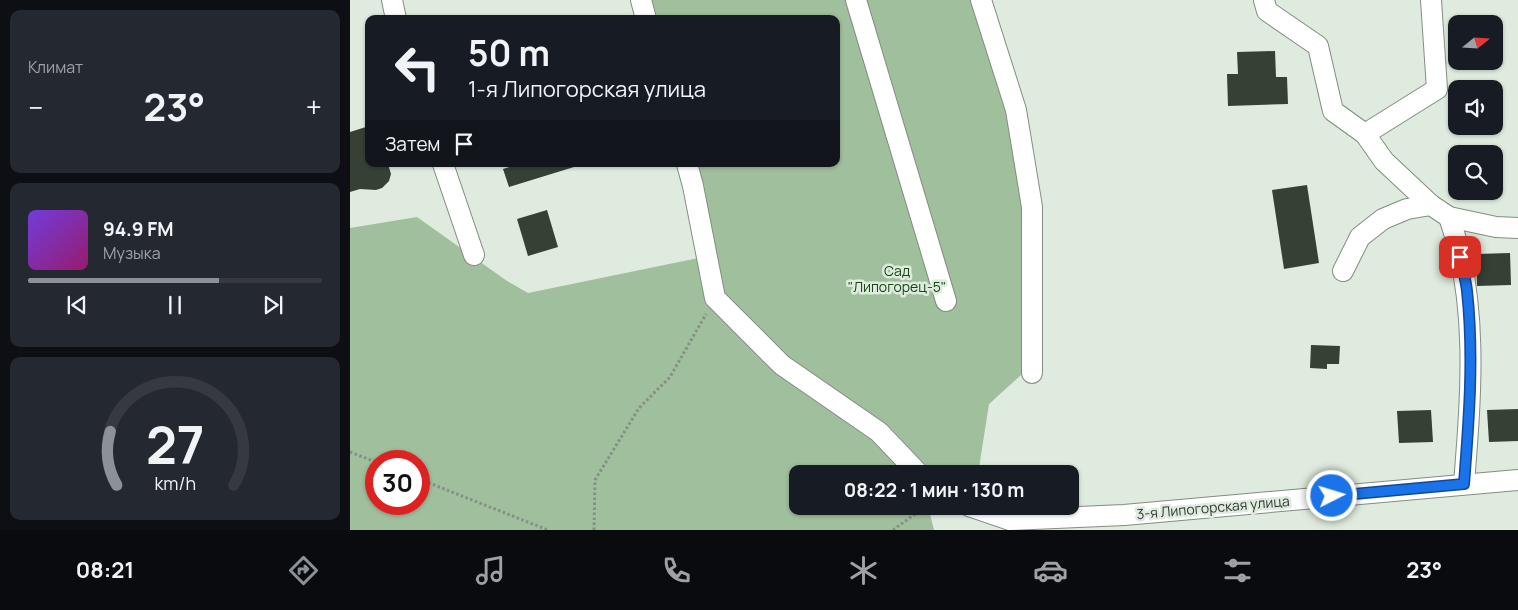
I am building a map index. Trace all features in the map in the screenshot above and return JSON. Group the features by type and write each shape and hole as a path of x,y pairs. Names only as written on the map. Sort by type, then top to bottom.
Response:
{"street":[{"path":"392,0 395,15"},
{"path":"641,0 645,15"},
{"path":"856,0 946,301"},
{"path":"981,0 1016,110 1032,207 1032,373"},
{"path":"1264,0 1268,10 1318,46 1333,111 1366,134 1384,161 1431,205 1449,217 1496,227 1518,228"},
{"path":"1366,134 1437,90 1431,0"},
{"path":"444,167 474,255"},
{"path":"688,167 715,298 782,365 879,432 910,465"},
{"path":"1343,271 1360,237 1383,219 1406,209 1431,205"},
{"path":"1449,217 1457,240 1467,291 1470,350 1470,418 1464,484"},
{"name":"3-я Липогорская улица","path":"987,515 1007,525 1518,480"}],"path":[{"path":"594,530 595,480 639,408 670,377 715,298"},
{"path":"350,452 365,458"},
{"path":"430,483 548,530"},
{"path":"893,530 914,515"}],"green space":[{"name":"Сад \"Липогорец-5\"","path":"641,0 987,0 1016,110 1032,365 989,404 979,465 789,465 789,515 930,515 934,530 350,530 350,228 417,217 507,281 528,293 713,255 688,167 840,167 840,15 645,15"}],"building":[{"path":"1275,51 1276,77 1287,77 1288,104 1228,106 1227,74 1238,74 1237,52"},
{"path":"365,127 365,167 389,167 391,174 389,181 382,188 376,190 360,189 350,192 350,132"},
{"path":"509,167 574,167 509,187 503,169"},
{"path":"1307,185 1319,263 1284,269 1272,190"},
{"path":"547,210 558,247 528,256 517,219"},
{"path":"1510,253 1511,285 1477,286 1476,254"},
{"path":"1311,345 1340,346 1339,364 1327,364 1327,369 1310,368"},
{"path":"1518,409 1518,441 1489,442 1487,410"},
{"path":"1431,410 1433,442 1399,443 1397,411"}],"route":[{"path":"1332,496 1464,484 1470,418 1470,350 1467,291 1460,257"}]}
